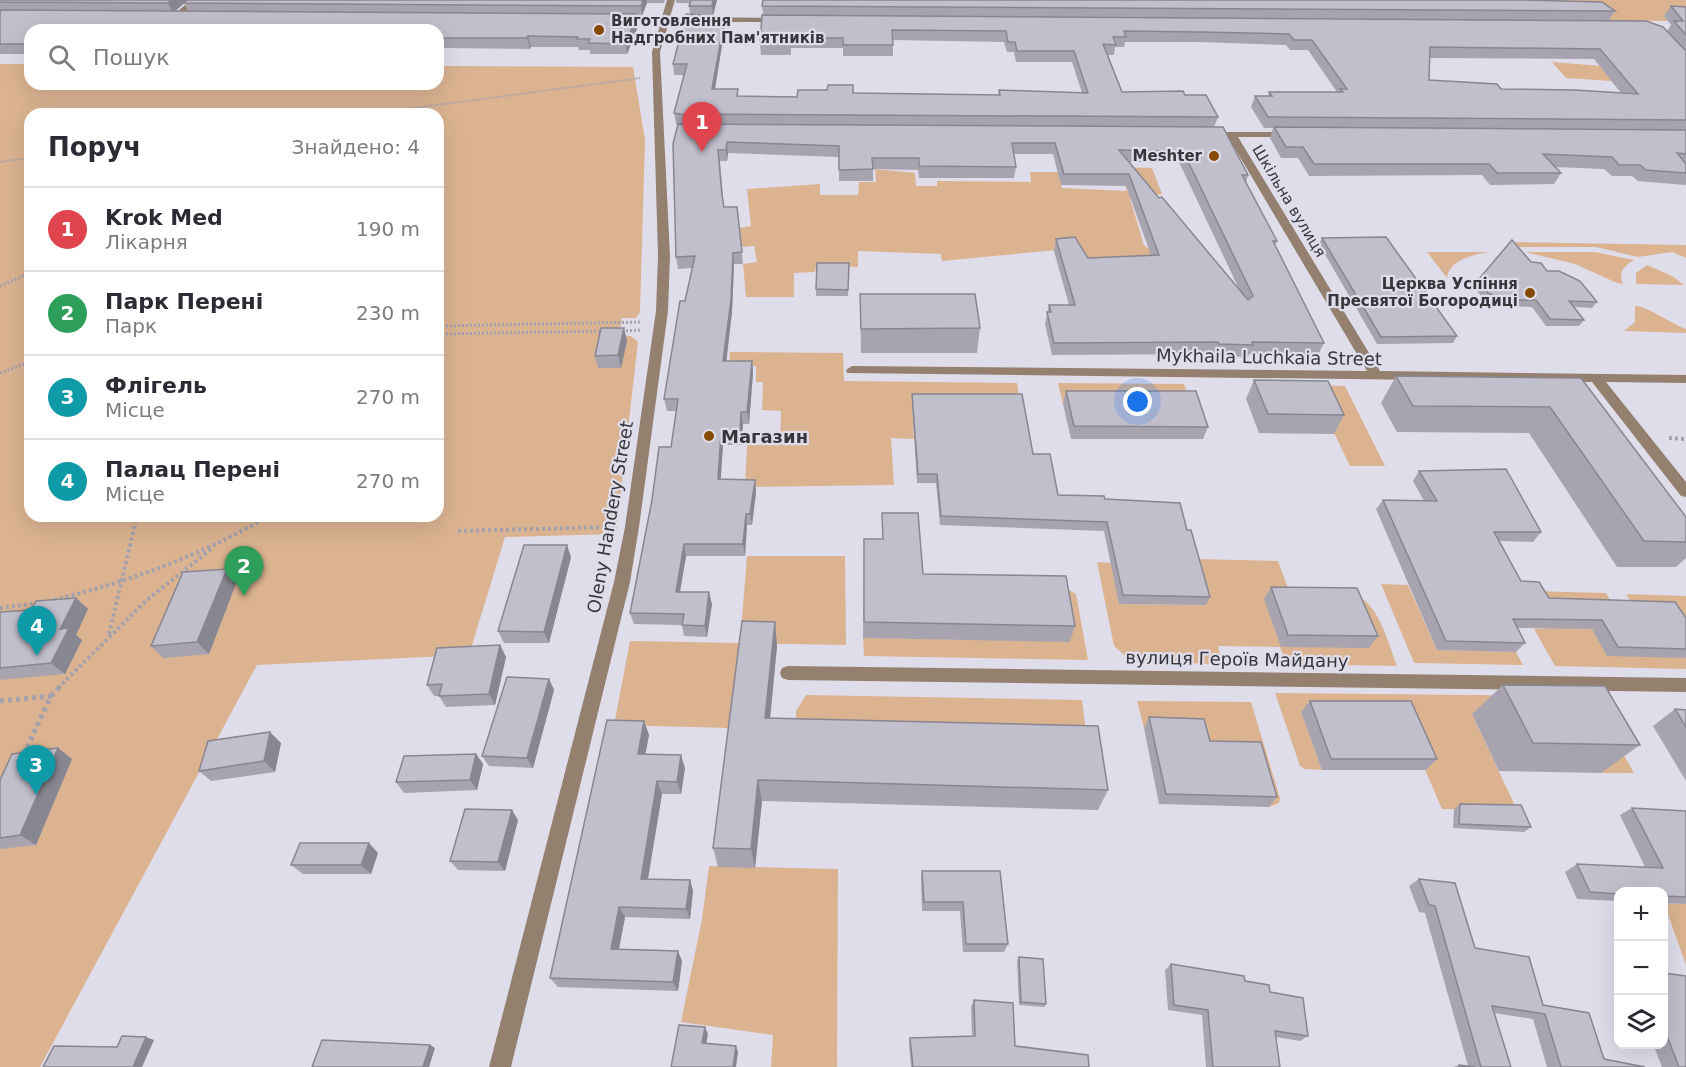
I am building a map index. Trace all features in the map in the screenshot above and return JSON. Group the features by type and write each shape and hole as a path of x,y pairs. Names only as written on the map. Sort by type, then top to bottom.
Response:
{"street":[{"path":"176,17 196,0"},
{"name":"Oleny Handery Street","path":"500,1067 622,582 632,527 661,326 665,130 656,76 656,52 664,19 672,0"},
{"path":"164,17 188,17"},
{"path":"609,19 795,20"},
{"path":"1195,134 1303,135"},
{"name":"Шкільна вулиця","path":"1231,134 1376,376"},
{"name":"Mykhaila Luchkaia Street","path":"852,370 1686,379"},
{"path":"1596,378 1686,492"},
{"name":"вулиця Героїв Майдану","path":"788,672 1686,685"}],"path":[{"path":"413,108 656,76"},
{"path":"0,162 24,159"},
{"path":"0,286 24,276"},
{"path":"444,326 661,326"},
{"path":"444,334 661,326"},
{"path":"0,373 24,364"},
{"path":"109,635 136,522"},
{"path":"0,608 47,602 122,582 179,562 257,522"},
{"path":"458,531 632,527"},
{"path":"18,767 51,696 109,635 160,587 219,543"},
{"path":"0,701 51,696"}],"shaded area":[{"path":"1480,0 1686,0 1686,16 1663,15 1668,21 1610,21 1597,10"},
{"path":"1552,62 1627,68 1686,86 1566,78"},
{"path":"0,64 24,64 24,90 444,90 444,66 633,67 645,140 640,312 636,318 622,318 619,335 631,336 638,342 616,534 505,537 469,655 257,665 40,1067 0,1067"},
{"path":"1119,167 1152,168 1162,194 1130,199 1144,245 1169,264 1083,268 1077,248 942,261 941,254 858,251 858,267 816,266 815,272 794,273 794,297 746,297 743,264 757,262 754,246 742,247 738,228 751,226 747,189 820,184 820,195 858,195 859,182 876,182 875,169 915,173 916,186 937,186 937,181 1031,182 1030,172 1058,172 1062,188 1127,191"},
{"path":"1508,242 1686,245 1686,258 1672,252 1638,257 1596,247 1511,247"},
{"path":"1427,252 1490,252 1470,256 1457,262 1447,278"},
{"path":"1525,252 1595,252 1634,260 1623,270 1621,276 1623,284 1575,264"},
{"path":"1647,265 1672,276 1684,285 1636,284 1636,273"},
{"path":"1635,306 1686,329 1686,333 1624,331 1635,322"},
{"path":"730,352 843,353 844,381 1017,383 1020,403 912,403 914,439 891,438 894,485 745,487 747,445 780,445 781,411 762,410 763,382 756,382 756,366 729,366"},
{"path":"1058,383 1184,384 1191,404 1063,404"},
{"path":"1311,385 1345,386 1385,466 1350,466"},
{"path":"747,556 845,556 846,645 741,643 729,728 614,725 630,641 740,643"},
{"path":"1193,559 1278,561 1292,599 1335,594 1359,597 1375,612 1386,634 1397,666 1286,664 1280,647 1218,646 1222,664 1132,662 1114,646 1097,562 1111,563 1120,604 1205,605"},
{"path":"1381,584 1408,585 1437,650 1516,652 1523,665 1414,663"},
{"path":"1061,586 1076,594 1088,660 864,656 863,638 1069,641"},
{"path":"1530,591 1606,593 1616,610 1686,658 1686,669 1555,666 1534,629 1551,628"},
{"path":"1626,594 1686,596 1686,644 1634,606"},
{"path":"1275,693 1590,696 1634,773 1601,773 1569,715 1472,714 1517,810 1442,809 1400,712 1301,712 1322,770 1304,769 1300,766"},
{"path":"806,695 1082,700 1088,748 795,740 796,711"},
{"path":"1137,701 1251,702 1280,798 1279,803 1269,807 1203,751 1197,730 1144,728"},
{"path":"709,866 838,869 837,1067 771,1067 773,1035 681,1022 702,919"},
{"path":"1668,903 1686,904 1686,965 1668,914"}],"building":[{"path":"0,0 171,0 168,3 0,2"},
{"path":"187,0 643,0 641,6 184,3"},
{"path":"691,0 713,0 712,6 689,6"},
{"path":"763,0 1525,0 1602,2 1615,11 762,6"},
{"path":"1671,6 1686,7 1686,35 1674,21 1683,21"},
{"path":"0,10 637,14 626,44 588,43 590,39 577,39 578,37 444,38 444,24 24,24 24,44 0,44"},
{"path":"686,14 725,17 712,89 738,89 737,96 797,97 798,90 827,90 828,85 853,85 853,93 1000,95 999,90 1088,93 1074,51 1017,51 1015,42 1008,42 1006,31 892,30 893,45 843,45 843,38 791,38 790,44 760,44 762,15 1646,21 1663,27 1686,51 1686,120 1268,117 1255,96 1272,96 1269,92 1343,92 1340,89 1347,89 1312,40 1294,40 1289,34 1124,31 1126,37 1113,37 1116,45 1103,44 1122,92 1183,91 1185,95 1206,95 1218,117 680,114 674,113 687,64 673,64","holes":["1430,47 1600,49 1638,94 1501,89 1497,84 1429,80"]},
{"path":"678,124 1223,127 1248,175 1242,175 1277,241 1273,241 1324,343 1252,342 1253,345 1219,344 1218,342 1054,343 1047,312 1051,312 1049,305 1075,305 1056,239 1075,237 1088,258 1159,255 1129,174 1064,174 1055,143 1012,143 1016,167 919,166 919,158 872,158 873,169 839,170 839,146 727,142 726,150 718,150 722,195 724,207 737,207 742,252 733,253 731,300 723,361 752,361 747,412 741,412 740,433 721,433 718,479 755,480 750,514 746,514 743,544 684,544 676,592 709,592 705,626 682,625 684,614 630,613 652,500 659,447 671,447 678,399 664,399 680,301 685,301 695,256 676,257 673,144","holes":["1119,150 1183,151 1253,296 1248,300 1162,197 1159,198"]},
{"path":"1274,127 1686,130 1686,154 1677,153 1686,164 1686,173 1646,170 1640,165 1619,165 1612,157 1543,154 1561,173 1497,173 1489,164 1314,164 1303,147 1286,147"},
{"path":"1386,237 1457,336 1381,337 1322,238"},
{"name":"Церква Успіння Пресвятої Богородиці","path":"1512,240 1531,262 1541,263 1547,271 1559,271 1580,281 1597,302 1569,301 1584,320 1550,319 1536,300 1506,300 1488,293 1478,280"},
{"path":"817,263 849,263 848,290 816,289"},
{"path":"860,294 975,294 980,328 861,329"},
{"path":"601,328 624,328 618,355 595,356"},
{"path":"1396,376 1581,378 1686,517 1686,542 1644,541 1550,407 1413,406"},
{"path":"1254,380 1328,381 1344,415 1268,414"},
{"path":"1066,391 1196,391 1208,427 1074,426"},
{"path":"912,394 1022,394 1033,454 1050,454 1058,495 1104,496 1105,499 1180,503 1187,530 1191,530 1210,597 1123,595 1107,522 941,516 937,474 918,474"},
{"path":"1506,469 1541,532 1494,532 1521,581 1539,582 1549,598 1675,602 1686,618 1686,649 1618,647 1602,620 1513,619 1525,643 1446,641 1383,500 1437,501 1419,471"},
{"path":"882,513 918,513 923,574 1066,576 1075,626 864,622 864,539 883,539"},
{"path":"524,545 567,545 544,632 498,631"},
{"path":"227,569 197,642 151,646 183,572"},
{"path":"1271,587 1357,588 1378,636 1288,635"},
{"path":"76,598 60,629 69,628 51,663 0,668 0,612 31,610 36,601"},
{"path":"742,621 775,622 765,718 1098,726 1108,790 758,780 751,849 713,848"},
{"path":"500,645 489,694 439,696 442,684 427,685 437,648"},
{"path":"507,677 549,679 527,758 482,756"},
{"path":"1503,685 1605,686 1640,745 1533,743"},
{"path":"1310,701 1411,701 1437,759 1331,759"},
{"path":"1675,709 1686,710 1686,727"},
{"path":"1149,717 1204,719 1210,741 1261,742 1277,797 1166,794"},
{"path":"607,720 644,721 638,754 681,755 677,782 657,781 641,879 690,880 686,909 619,907 611,949 678,951 673,982 550,978"},
{"path":"270,732 264,761 199,771 208,741"},
{"path":"58,748 20,835 0,838 0,780 12,754"},
{"path":"476,754 470,780 396,782 404,756"},
{"path":"1460,804 1521,805 1531,827 1459,824"},
{"path":"1632,808 1686,811 1686,897 1668,896 1668,887 1614,887 1614,894 1590,892 1577,864 1663,868"},
{"path":"465,809 512,810 498,862 450,861"},
{"path":"300,843 369,843 361,865 291,865"},
{"path":"922,871 1000,871 1008,944 966,944 963,902 924,902"},
{"path":"1419,879 1455,883 1475,948 1529,957 1543,1005 1589,1013 1604,1059 1645,1067 1561,1067 1545,1014 1492,1006 1511,1067 1481,1067 1435,906 1429,905"},
{"path":"1019,957 1043,959 1046,1004 1021,1002"},
{"path":"1171,964 1244,976 1245,981 1269,985 1270,992 1303,998 1308,1036 1275,1031 1280,1067 1213,1067 1208,1010 1174,1005"},
{"path":"1668,974 1686,976 1686,1067 1679,1067 1668,1038"},
{"path":"974,1000 1013,1003 1015,1046 1088,1055 1089,1067 913,1067 910,1038 975,1036"},
{"path":"679,1025 705,1027 702,1043 736,1046 733,1067 671,1067"},
{"path":"122,1036 146,1037 133,1067 43,1067 54,1046 117,1047"},
{"path":"322,1040 430,1045 423,1067 312,1067"}],"place":[{"name":"Виготовлення Надгробних Пам'ятників","path":"599,30"},
{"name":"Krok Med","path":"702,152"},
{"name":"Meshter","path":"1214,156"},
{"name":"Церква Успіння Пресвятої Богородиці","path":"1530,293"},
{"name":"Магазин","path":"709,436"},
{"name":"Парк Перені","path":"244,596"},
{"name":"Палац Перені","path":"37,656"},
{"name":"Флігель","path":"36,795"}]}
